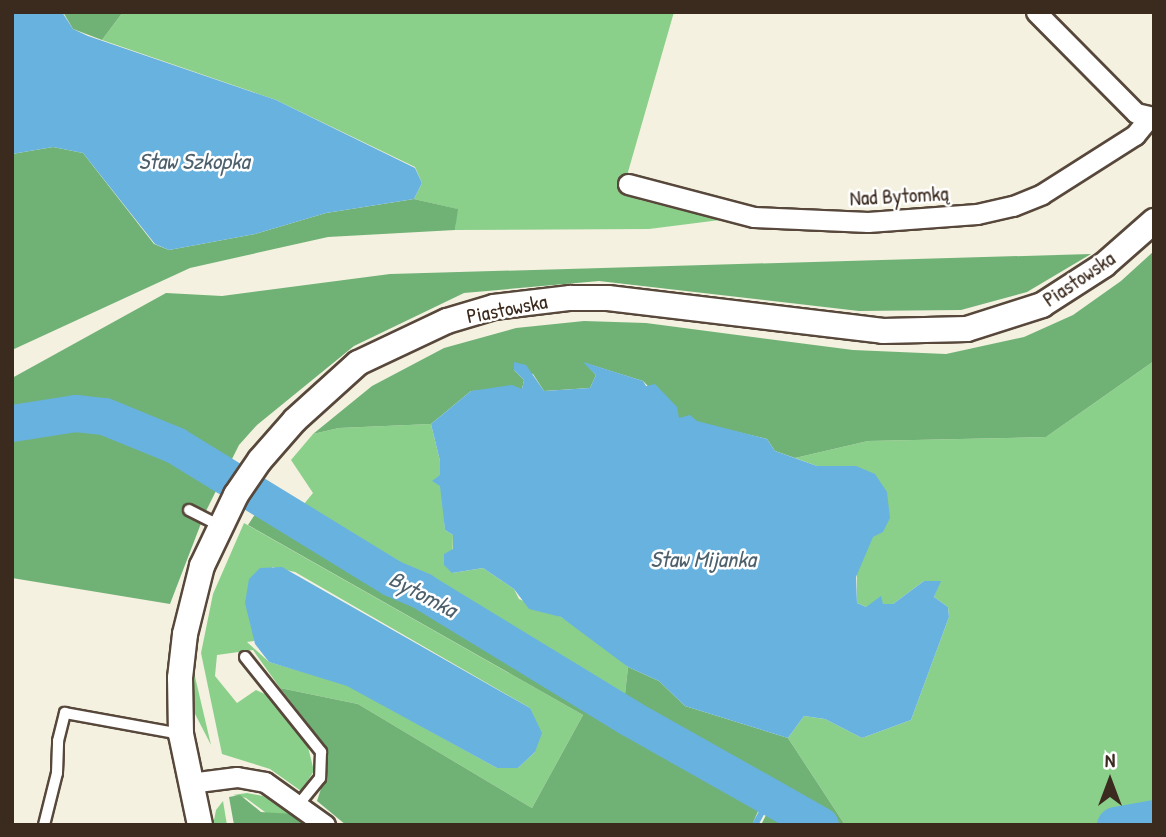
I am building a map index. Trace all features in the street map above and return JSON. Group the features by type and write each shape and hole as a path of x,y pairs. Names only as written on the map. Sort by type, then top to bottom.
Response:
{"street":[{"path":"1036,12 1136,113 1152,118"},
{"name":"Nad Bytomką","path":"628,184 754,217 868,222 977,214 1013,206 1042,194 1135,135 1152,118"},
{"name":"Piastowska","path":"200,825 181,734 185,635 202,566 223,520 274,444 358,363 447,321 494,307 535,300 608,298 883,331 967,329 1042,305 1104,265 1154,221"},
{"path":"190,783 248,777 279,789 324,825"}],"lane":[{"path":"189,510 223,520"},
{"path":"245,657 321,752 323,770 299,804"},
{"path":"44,825 57,773 58,741 65,713 181,734"}],"green space":[{"path":"63,12 123,12 102,40 73,29"},
{"path":"123,12 674,12 628,172 640,200 720,220 649,229 455,230 457,209 414,199 422,183 415,167 276,100 102,40"},
{"path":"53,147 83,153 154,244 169,250 255,234 326,213 414,199 458,209 455,230 328,237 190,268 12,350 12,154"},
{"path":"1154,251 1154,361 1046,437 868,441 795,458 775,451 767,439 679,418 643,381 585,363 596,375 590,388 544,391 533,374 514,370 524,380 522,389 471,391 431,424 339,428 313,434 372,386 444,348 516,328 584,321 646,323 853,350 946,354 1024,337 1073,315 1121,281"},
{"path":"1091,254 1027,292 961,310 859,311 599,281 464,293 354,346 257,425 239,445 205,513 170,604 12,578 12,378 166,293 222,296 390,274"},
{"path":"1154,361 1154,814 1091,825 845,825 788,738 804,716 825,719 862,738 911,720 949,617 948,607 934,597 940,581 924,581 893,604 866,607 857,603 856,466 817,466 795,458 868,441 1046,437"},
{"path":"431,424 440,461 445,530 453,535 452,573 483,568 514,589 519,599 561,617 604,646 628,667 623,712 299,510 313,493 291,460 313,434 339,428"},
{"path":"259,508 369,567 389,583 422,596 622,719 748,786 763,800 752,825 346,825 317,801 328,767 325,745 280,688 358,704 532,808 583,715 248,525"},
{"path":"244,523 583,715 532,808 358,704 280,688 253,650 217,655 215,676 237,703 256,690 267,695 307,743 314,771 301,791 270,769 222,754 201,653 213,594","holes":["272,567 295,572 530,708 535,752 518,768 497,768 347,685 269,662 247,642 254,641"]},
{"path":"628,667 659,681 685,706 788,738 845,825 828,825 728,763 623,712"},
{"path":"193,668 211,745 194,712"},
{"path":"247,793 263,796 293,814 269,815 246,798 233,795"},
{"path":"240,795 261,812 293,814 309,825 234,825 229,797"},
{"path":"223,801 227,825 213,825 216,810"},
{"path":"771,805 807,825 761,825"}],"water":[{"name":"Staw Szkopka","path":"12,12 62,12 73,29 88,36 276,100 415,168 422,183 414,199 326,213 255,234 169,250 155,244 83,153 53,147 12,154"},
{"name":"Staw Mijanka","path":"514,362 526,365 544,391 590,388 596,375 583,362 643,381 646,386 655,384 677,407 679,418 690,415 697,421 767,439 775,451 817,466 856,466 875,474 887,492 890,518 883,532 873,537 856,577 857,603 866,607 881,596 883,604 893,604 924,581 941,581 934,597 948,607 949,617 911,720 862,738 825,719 804,716 788,738 685,706 659,681 628,667 561,617 529,609 514,589 483,568 452,573 444,565 444,554 453,549 453,535 445,530 440,486 432,481 440,475 440,461 431,424 471,391 512,385 522,389 524,380 514,370"},
{"path":"282,567 530,708 542,733 535,752 518,768 497,768 347,686 269,662 255,644 245,603 249,579 260,568"}],"waterway":[{"name":"Bytomka","path":"12,423 75,413 104,416 175,445 392,578 422,591 630,718 820,825"},
{"path":"212,486 220,471"},
{"path":"755,825 769,799"},
{"name":"Bytomka","path":"1115,825 1154,818"}]}
